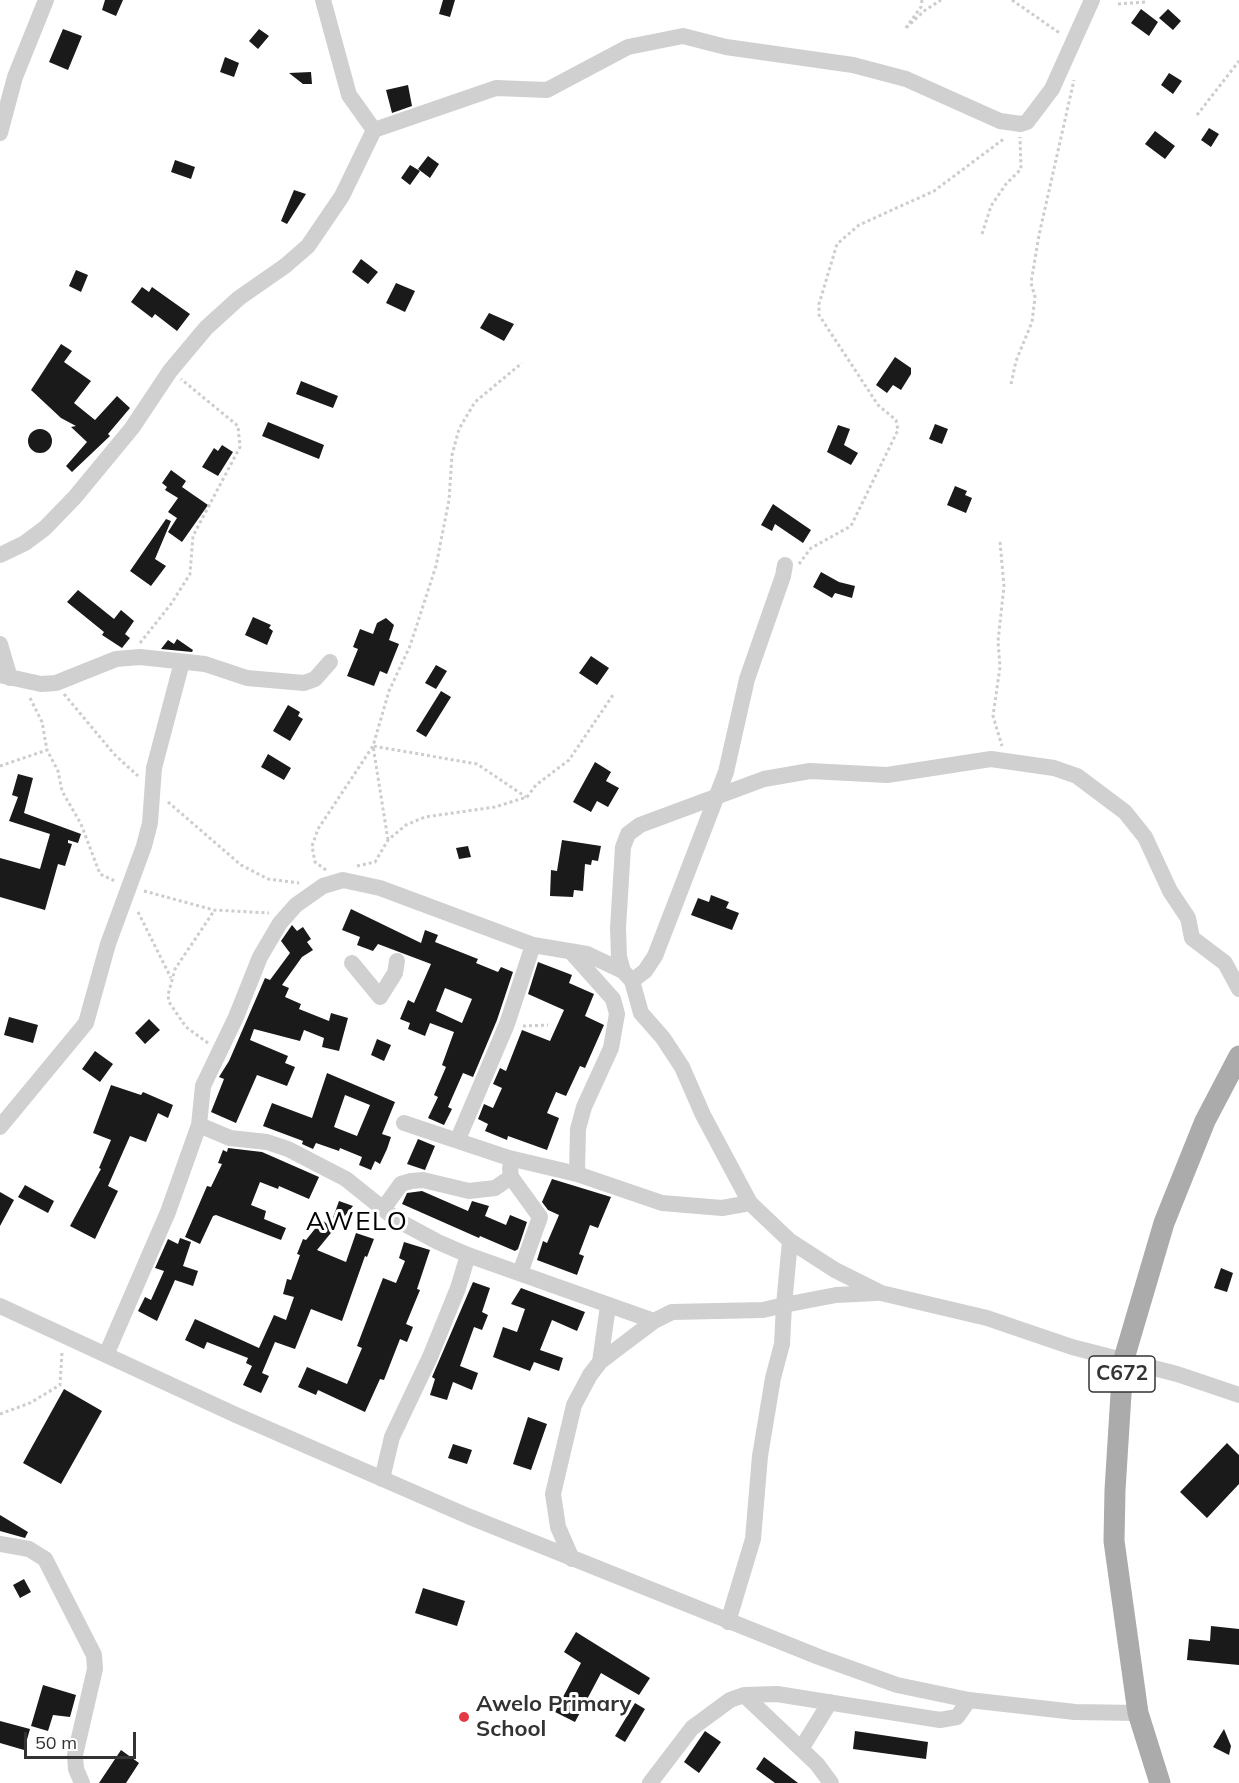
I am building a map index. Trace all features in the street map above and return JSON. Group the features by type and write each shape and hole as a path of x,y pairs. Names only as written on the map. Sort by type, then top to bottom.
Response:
{"main road":[{"name":"C672","path":"1160,1783 1138,1713 1114,1541 1114,1490 1123,1362 1164,1223 1205,1121 1239,1056"}],"street":[{"path":"0,133 15,77 46,0"},
{"path":"323,0 349,95 374,130"},
{"path":"0,555 20,546 45,528 75,497 132,428 170,371 226,308 285,266 308,246 342,196 374,130 496,88 547,90 628,46 683,36 726,47 853,64 906,79 1000,120 1019,124 1027,122 1052,88 1092,0"},
{"path":"106,1355 168,1212 199,1125 203,1086 271,937 296,905 329,883 352,881 380,888 533,945 600,958 628,976 645,971 658,949 676,897 716,798 732,753 741,700 752,661 783,576 791,565"},
{"path":"0,644 11,678 56,683 116,659 140,657 206,664 247,678 291,683 311,681 330,663"},
{"path":"0,1127 86,1023 108,944 148,834 152,789 160,746 182,662"},
{"path":"1239,989 1225,963 1192,938 1188,918 1170,891 1145,837 1125,812 1077,776 1054,768 984,759 879,776 810,771 755,781 716,798 640,825 626,837 618,928 619,957 640,1013 671,1048 703,1115 750,1203 790,1241 836,1270 882,1293 987,1318 1123,1362 1177,1374 1239,1395"},
{"path":"458,1139 507,1024 533,945"},
{"path":"571,952 613,999 617,1014 611,1048 584,1107 578,1129 577,1174"},
{"path":"352,963 380,996 395,973 397,962"},
{"path":"404,1123 458,1139 509,1158 577,1174 672,1205 722,1208 750,1203"},
{"path":"199,1125 230,1138 267,1142 288,1149 346,1179 383,1209 419,1232 468,1255 654,1321"},
{"path":"509,1158 512,1177 540,1217 520,1273"},
{"path":"383,1209 401,1184 411,1181 423,1180 469,1191 495,1188 512,1177"},
{"path":"728,1622 753,1539 760,1456 773,1378 782,1344 790,1241"},
{"path":"382,1479 392,1437 430,1357 458,1288 468,1255"},
{"path":"572,1559 558,1527 553,1494 574,1405 600,1362 654,1321 672,1312 750,1310 836,1295 882,1293"},
{"path":"0,1306 63,1337 382,1479 728,1622 897,1685 969,1700 1075,1712 1138,1713"},
{"path":"600,1362 608,1306"},
{"path":"0,1544 29,1549 45,1559 94,1655 95,1669 75,1755 76,1769 82,1783"},
{"path":"650,1783 692,1728 729,1700 744,1695 777,1694 896,1715 940,1720 957,1717 969,1700"},
{"path":"744,1695 817,1764 831,1783"},
{"path":"801,1749 830,1702"}],"path":[{"path":"922,0 921,7 905,29 941,0"},
{"path":"1012,0 1044,20 1073,44"},
{"path":"1118,4 1145,2 1145,0"},
{"path":"1197,115 1239,61"},
{"path":"1011,384 1016,361 1032,322 1035,297 1031,283 1039,235 1076,74"},
{"path":"982,234 991,206 1006,184 1021,169 1018,147 1019,124"},
{"path":"791,565 811,548 851,526 898,430 896,420 878,405 819,315 819,304 837,244 859,225 934,191 1007,136 1019,124"},
{"path":"329,883 315,862 312,846 318,829 373,746 389,692 410,646 436,566 449,500 452,455 459,429 476,402 522,363"},
{"path":"116,659 138,645 153,629 188,577 192,566 190,550 193,536 240,447 238,426 170,371"},
{"path":"1000,542 1004,585 998,641 1000,667 993,717 1001,739 1003,760"},
{"path":"11,678 42,722 47,750"},
{"path":"56,683 114,754 241,864 268,879 329,883"},
{"path":"352,867 375,862 388,840 406,825 425,817 495,807 527,797 536,785 569,760 613,695"},
{"path":"373,746 477,764 527,797"},
{"path":"373,746 388,840"},
{"path":"130,887 139,916 171,978"},
{"path":"214,910 171,978 169,1002 186,1026 219,1051"},
{"path":"507,1024 537,1027 548,1025"},
{"path":"0,1414 30,1403 60,1385 63,1337"}],"building":[{"path":"105,0 123,0 116,16 102,10"},
{"path":"443,0 455,0 450,17 439,14"},
{"path":"1141,9 1158,22 1149,36 1131,23"},
{"path":"1168,9 1181,21 1173,30 1159,18"},
{"path":"63,29 82,36 68,70 49,62"},
{"path":"259,29 269,36 258,49 249,41"},
{"path":"225,57 239,63 234,77 220,72"},
{"path":"311,72 312,84 303,84 289,73"},
{"path":"1169,73 1182,81 1173,94 1161,85"},
{"path":"408,85 412,106 392,113 386,90"},
{"path":"1209,128 1219,134 1211,147 1201,140"},
{"path":"1155,131 1175,146 1165,159 1145,144"},
{"path":"428,156 439,164 430,178 418,169"},
{"path":"175,160 195,167 191,179 171,172"},
{"path":"410,165 420,171 410,185 401,178"},
{"path":"294,190 306,194 287,224 281,221"},
{"path":"361,259 378,272 368,284 352,272"},
{"path":"76,270 88,275 81,292 69,286"},
{"path":"396,283 415,291 405,312 386,303"},
{"path":"142,287 149,292 152,287 190,314 177,331 155,314 152,318 131,302"},
{"path":"489,313 514,324 504,341 480,328"},
{"path":"61,344 72,351 64,362 91,381 74,403 95,420 117,396 130,408 108,434 110,436 72,472 66,466 87,442 71,427 76,426 61,418 31,390"},
{"path":"895,357 911,368 911,374 901,390 893,385 887,393 876,385"},
{"path":"301,381 338,396 333,408 296,394"},
{"path":"268,422 324,445 319,459 262,436"},
{"path":"935,424 948,429 942,444 929,439"},
{"path":"838,425 850,429 844,445 858,453 851,465 827,452"},
{"path":"40,429 45,430 51,436 51,446 45,452 40,453 35,452 29,446 28,441 29,436 35,430"},
{"path":"222,445 233,452 218,476 202,467 214,448 218,451"},
{"path":"171,470 186,481 182,487 208,505 182,542 168,532 177,518 168,512 178,498 165,490 167,487 162,483"},
{"path":"955,486 967,491 965,495 972,498 966,513 947,505"},
{"path":"773,504 811,530 803,543 775,524 772,531 761,525"},
{"path":"166,519 171,521 155,559 166,566 151,586 130,571"},
{"path":"821,572 839,582 855,586 852,598 835,593 832,598 813,587"},
{"path":"78,590 114,619 121,610 134,621 125,634 130,638 122,648 102,635 104,632 67,602"},
{"path":"253,617 271,625 269,628 273,631 267,645 245,635"},
{"path":"386,618 394,625 389,640 399,644 387,674 380,671 374,686 347,676 358,649 353,647 360,629 373,634 377,623"},
{"path":"177,639 193,650 192,652 161,649 168,640 174,644"},
{"path":"591,656 609,668 597,685 579,673"},
{"path":"436,665 447,671 436,689 425,683"},
{"path":"441,691 451,697 426,737 416,731"},
{"path":"288,705 300,712 298,716 303,719 290,741 273,731"},
{"path":"268,754 291,768 284,780 261,767"},
{"path":"595,762 611,772 606,781 619,788 608,807 597,801 591,812 573,802"},
{"path":"18,774 33,778 24,813 81,834 78,843 68,840 68,843 72,844 65,866 58,864 45,910 0,897 0,858 40,869 50,834 9,821 18,797 12,795"},
{"path":"562,840 601,846 598,861 592,860 591,865 585,864 583,891 574,890 573,897 550,896 551,870 557,871"},
{"path":"468,846 471,857 459,859 456,848"},
{"path":"711,895 729,902 726,908 739,913 732,930 691,915 698,898 709,902"},
{"path":"351,909 421,943 425,930 438,935 435,942 478,959 476,963 498,972 501,967 513,972 497,1020 473,1077 463,1073 448,1107 452,1109 444,1125 428,1118 438,1097 434,1095 446,1067 442,1065 454,1032 430,1023 425,1036 408,1029 410,1023 400,1019 408,1000 414,1003 431,964 378,944 373,951 357,945 360,937 342,930","holes":["445,988 472,999 462,1023 436,1011"]},
{"path":"292,925 297,931 303,927 311,939 307,942 313,950 302,957 282,985 289,988 285,997 301,1004 299,1009 329,1021 331,1013 348,1018 339,1051 322,1047 324,1038 304,1030 300,1041 254,1029 250,1040 288,1056 285,1063 295,1067 287,1086 257,1075 236,1123 211,1112 224,1079 219,1077 229,1061 265,978 270,980 290,953 281,941"},
{"path":"538,962 572,975 569,983 594,994 585,1016 604,1025 585,1068 580,1066 566,1096 556,1092 547,1113 559,1118 547,1150 508,1136 507,1140 485,1131 488,1124 478,1119 484,1104 493,1108 502,1088 493,1084 500,1068 506,1071 522,1030 550,1041 564,1010 528,994"},
{"path":"9,1017 38,1025 33,1043 4,1035"},
{"path":"149,1019 160,1030 145,1044 135,1033"},
{"path":"377,1039 391,1045 384,1061 371,1055"},
{"path":"95,1051 113,1064 100,1082 82,1069"},
{"path":"327,1073 395,1102 382,1134 391,1137 387,1149 380,1164 375,1161 371,1170 359,1165 362,1157 340,1148 339,1151 316,1143 313,1149 302,1144 303,1141 263,1126 272,1103 312,1118","holes":["345,1095 370,1105 357,1136 334,1127"]},
{"path":"111,1085 141,1095 143,1092 173,1105 168,1118 158,1113 146,1142 130,1136 108,1186 118,1191 95,1239 70,1226 101,1169 99,1168 111,1140 93,1133"},
{"path":"418,1139 435,1146 425,1170 407,1164"},
{"path":"228,1148 262,1152 319,1177 309,1199 279,1186 278,1189 260,1182 251,1205 266,1211 264,1219 286,1228 281,1240 216,1215 213,1216 200,1244 185,1237 207,1186 211,1187 222,1164 218,1163 223,1150 227,1152"},
{"path":"552,1179 611,1197 598,1228 590,1225 579,1254 584,1256 577,1275 537,1260 543,1241 547,1243 559,1215 548,1210 542,1202"},
{"path":"25,1185 54,1201 48,1213 18,1197"},
{"path":"422,1191 468,1211 472,1201 489,1206 485,1216 506,1225 510,1215 527,1222 518,1249 515,1251 480,1236 479,1238 402,1204 407,1193"},
{"path":"0,1192 14,1200 0,1226"},
{"path":"339,1201 353,1206 317,1250 346,1262 356,1233 374,1239 367,1257 365,1256 342,1321 311,1309 295,1349 275,1342 262,1373 269,1376 261,1393 243,1385 252,1366 246,1363 248,1358 207,1342 204,1349 185,1340 195,1319 259,1348 274,1315 286,1320 294,1297 283,1294 287,1279 291,1280 303,1239 306,1240 322,1220 330,1226"},
{"path":"180,1238 191,1242 183,1266 198,1271 193,1286 175,1280 157,1321 138,1311 145,1297 151,1300 164,1271 155,1268 168,1239 178,1244"},
{"path":"404,1242 430,1250 417,1289 420,1290 406,1324 413,1327 407,1342 400,1339 384,1380 380,1379 365,1412 318,1390 316,1395 298,1387 307,1367 347,1384 362,1348 357,1346 383,1278 396,1283 405,1261 399,1258"},
{"path":"1221,1268 1233,1273 1227,1292 1214,1288"},
{"path":"473,1282 490,1288 482,1312 488,1315 482,1330 474,1327 460,1366 478,1373 472,1390 453,1382 447,1400 430,1395 435,1379 432,1377"},
{"path":"521,1288 585,1312 577,1331 552,1320 540,1350 563,1358 559,1371 534,1362 530,1371 493,1357 503,1327 517,1332 525,1309 511,1304"},
{"path":"64,1389 102,1411 61,1484 23,1463"},
{"path":"528,1417 547,1424 531,1470 513,1464"},
{"path":"1227,1443 1239,1455 1239,1484 1207,1518 1180,1492"},
{"path":"453,1444 472,1450 467,1464 448,1458"},
{"path":"0,1515 28,1532 25,1538 0,1531"},
{"path":"24,1579 31,1592 20,1598 13,1585"},
{"path":"423,1588 465,1601 457,1626 415,1613"},
{"path":"1211,1626 1239,1629 1239,1665 1187,1660 1189,1639 1210,1641"},
{"path":"576,1632 650,1678 639,1695 601,1673 575,1722 555,1712 581,1663 564,1652"},
{"path":"43,1685 76,1695 70,1717 53,1715 48,1731 31,1726"},
{"path":"635,1703 645,1709 625,1742 615,1736"},
{"path":"0,1721 30,1729 24,1750 0,1743"},
{"path":"1224,1729 1231,1746 1229,1755 1213,1747"},
{"path":"705,1731 721,1742 699,1773 684,1762"},
{"path":"855,1731 928,1742 926,1759 853,1749"},
{"path":"121,1750 139,1763 126,1783 99,1783"},
{"path":"764,1757 798,1783 775,1783 756,1769"}],"place":[{"name":"Awelo Primary School","path":"464,1717"}],"district":[{"name":"AWELO","path":"357,1222"}]}
